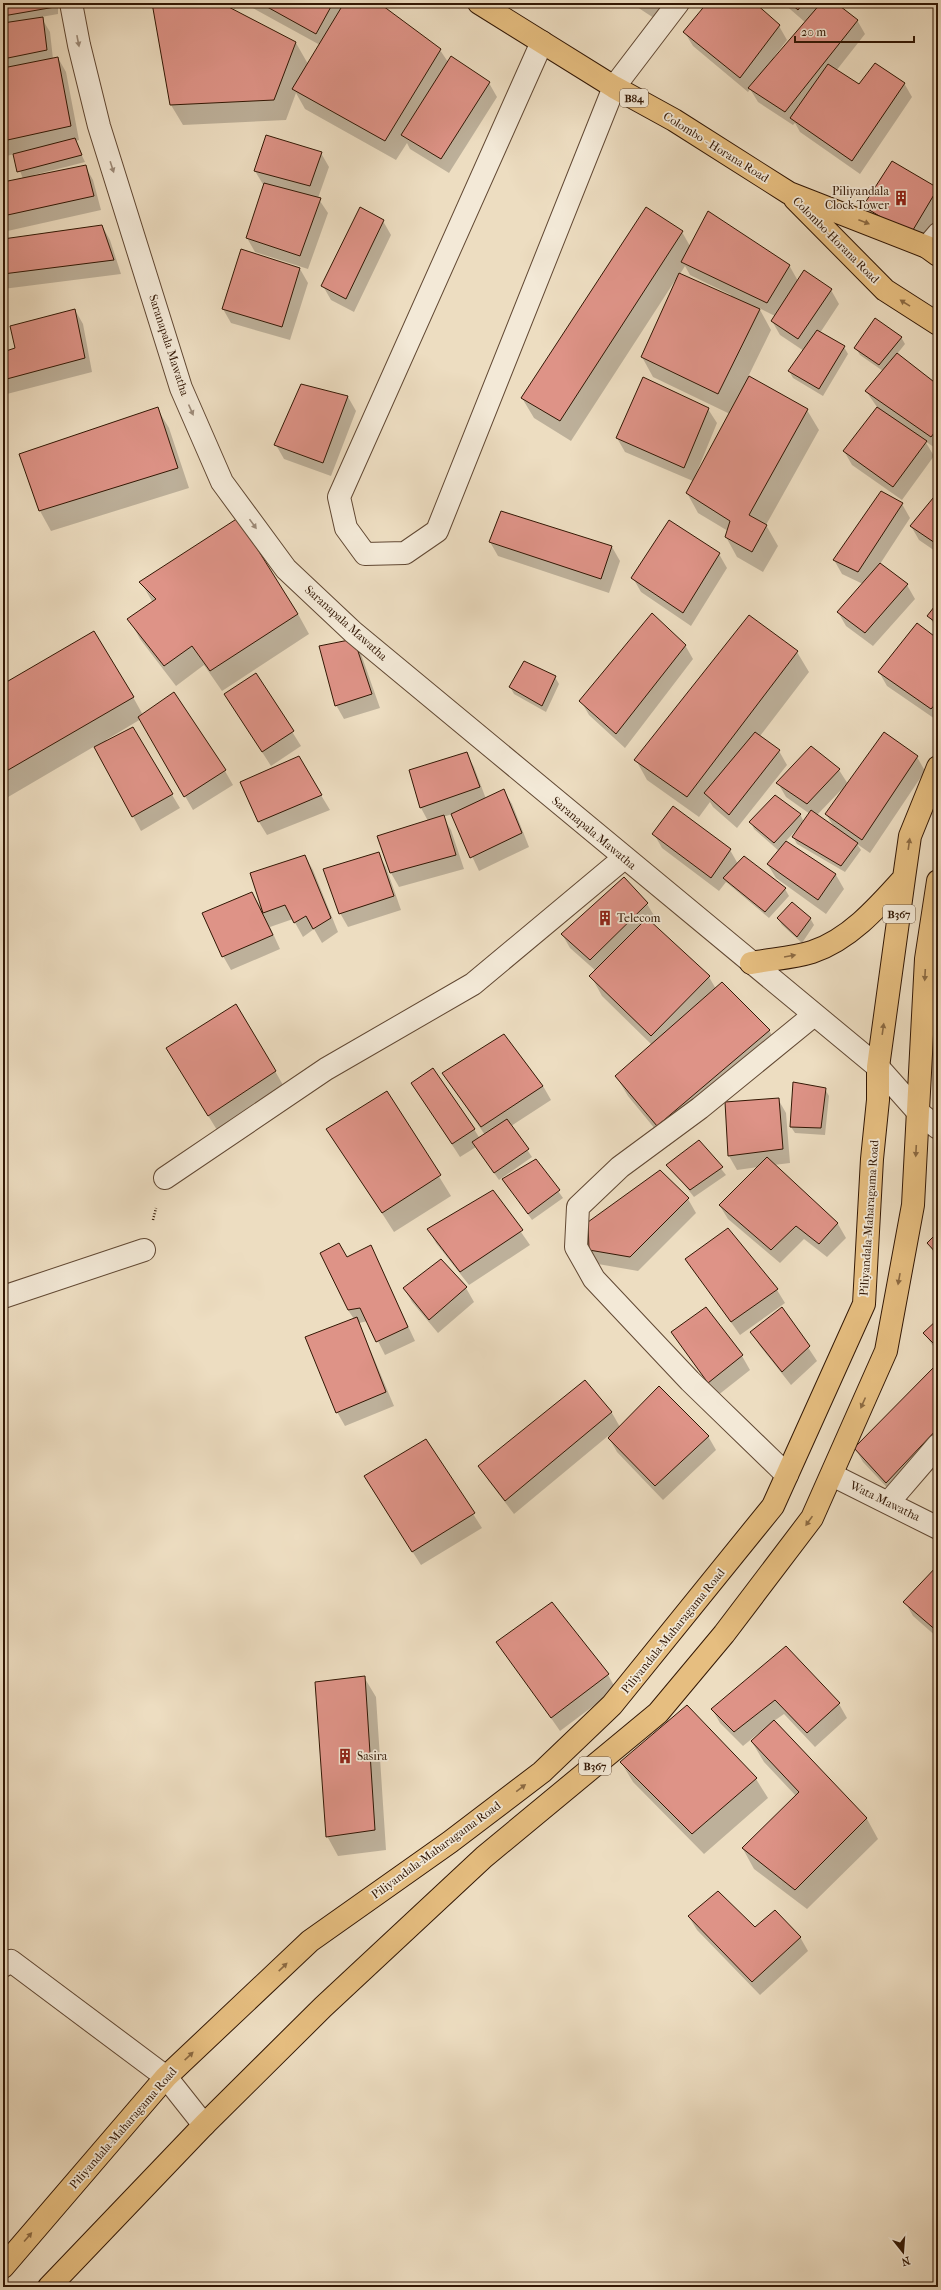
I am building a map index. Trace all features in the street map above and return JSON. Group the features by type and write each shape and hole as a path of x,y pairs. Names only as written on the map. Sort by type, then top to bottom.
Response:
{"main road":[{"name":"Colombo - Horana Road","path":"479,3 614,87 674,120 789,193"},
{"name":"Colombo-Horana Road","path":"789,193 934,245"},
{"name":"Colombo-Horana Road","path":"789,193 885,290 938,324"},
{"name":"Piliyandala-Maharagama Road","path":"3,2267 166,2077 310,1941 450,1842 542,1772 612,1705 774,1506 864,1304 872,1159 878,1100 878,1067 904,878 910,836 938,767"},
{"path":"751,963 812,952 846,934 876,908 904,878"},
{"name":"B367","path":"49,2287 204,2125 323,2007 484,1856 658,1713 724,1634 812,1518 886,1351 913,1205 926,959 938,881"}],"street":[{"name":"Saranapala Mawatha","path":"72,3 78,45 101,134 182,388 222,482 286,569 353,632 878,1067 918,1112 938,1128"},
{"path":"542,42 339,497 346,528 364,554 405,553 438,531 614,87 678,3"},
{"path":"165,1178 326,1069 473,984 624,858"},
{"path":"787,1475 690,1381 594,1279 576,1247 577,1215 578,1207 620,1167 700,1108 814,1015"},
{"path":"3,1297 144,1250"},
{"path":"888,1503 938,1445"},
{"name":"Wata Mawatha","path":"832,1475 938,1528"},
{"path":"6,1961 166,2077 204,2125"}],"path":[{"path":"144,1250 165,1178"}],"building":[{"path":"55,3 55,7 3,16 3,4"},
{"path":"152,3 221,3 296,42 274,100 170,105"},
{"path":"260,3 333,3 316,34"},
{"path":"344,3 379,3 441,49 385,141 292,89"},
{"path":"648,3 657,3 654,7"},
{"path":"707,3 755,3 780,25 740,78 683,32"},
{"path":"790,3 803,3 798,10"},
{"path":"821,3 836,3 858,20 785,112 748,88"},
{"path":"43,17 47,50 3,59 3,23"},
{"path":"451,56 490,82 441,159 401,135"},
{"path":"58,57 71,126 3,141 3,68"},
{"path":"875,63 905,83 852,161 790,118 828,64 859,84"},
{"path":"266,135 322,152 310,186 254,171"},
{"path":"75,138 82,155 17,172 13,154"},
{"name":"Piliyandala Clock Tower","path":"892,161 938,188 910,235 863,206"},
{"path":"86,165 94,196 3,216 3,182"},
{"path":"264,183 321,198 300,256 246,238"},
{"path":"360,207 384,220 346,299 321,286"},
{"path":"646,207 683,231 560,421 521,398"},
{"path":"708,211 790,265 767,303 681,262"},
{"path":"102,225 114,260 3,274 3,239"},
{"path":"241,249 300,268 282,327 222,309"},
{"path":"804,270 832,289 798,339 771,321"},
{"path":"679,273 760,309 718,394 641,357"},
{"path":"75,309 85,358 3,380 3,352 15,348 10,326"},
{"path":"875,318 902,337 879,365 854,348"},
{"path":"817,330 845,346 819,389 788,371"},
{"path":"897,353 938,385 938,428 931,437 865,391"},
{"path":"749,376 808,409 749,515 767,525 752,552 725,537 730,521 686,493"},
{"path":"643,377 709,408 684,468 616,438"},
{"path":"301,384 348,396 323,463 274,445"},
{"path":"158,407 178,468 39,511 19,454"},
{"path":"877,407 927,441 893,487 843,451"},
{"path":"881,491 903,503 858,572 833,560"},
{"path":"938,492 938,545 910,526"},
{"path":"501,511 612,546 601,579 489,542"},
{"path":"238,518 298,614 210,671 192,646 164,666 127,619 156,599 139,582"},
{"path":"669,520 720,553 683,613 631,578"},
{"path":"880,563 908,584 865,633 837,612"},
{"path":"938,602 938,624 927,616"},
{"path":"652,613 686,645 616,734 579,701"},
{"path":"749,615 798,651 687,797 634,760"},
{"path":"917,623 938,639 938,701 931,709 878,672"},
{"path":"94,631 134,697 3,773 3,684"},
{"path":"354,639 372,694 335,706 319,646"},
{"path":"524,661 556,676 542,706 509,687"},
{"path":"256,673 294,731 262,752 224,694"},
{"path":"174,692 226,770 184,797 138,717"},
{"path":"133,727 173,794 132,817 94,747"},
{"path":"755,732 780,750 729,815 704,793"},
{"path":"884,732 918,756 862,840 825,814"},
{"path":"811,746 840,769 807,804 776,783"},
{"path":"467,752 480,787 420,808 409,770"},
{"path":"299,756 322,795 258,822 240,782"},
{"path":"504,789 522,833 470,858 451,814"},
{"path":"775,795 801,814 774,843 749,822"},
{"path":"673,806 731,849 711,878 652,834"},
{"path":"811,810 858,843 841,866 792,837"},
{"path":"444,815 456,855 390,873 377,836"},
{"path":"786,841 836,874 818,900 767,864"},
{"path":"379,852 394,896 339,914 323,869"},
{"path":"305,855 331,918 313,929 306,916 294,923 285,905 263,913 250,873"},
{"path":"744,856 786,888 765,912 723,878"},
{"name":"Telecom","path":"624,877 648,903 590,960 561,934"},
{"path":"252,892 273,935 222,957 202,913"},
{"path":"792,902 811,918 797,937 777,918"},
{"path":"647,918 710,976 651,1036 589,976"},
{"path":"938,976 938,989 931,985"},
{"path":"722,982 770,1030 657,1126 615,1076"},
{"path":"236,1004 276,1071 208,1116 166,1048"},
{"path":"504,1034 543,1086 481,1127 442,1073"},
{"path":"433,1068 475,1129 452,1144 411,1083"},
{"path":"793,1082 826,1088 821,1128 790,1127"},
{"path":"387,1091 441,1175 382,1213 326,1129"},
{"path":"779,1098 783,1149 728,1156 725,1102"},
{"path":"507,1119 529,1149 494,1173 472,1142"},
{"path":"699,1140 723,1167 690,1190 666,1165"},
{"path":"767,1157 838,1223 819,1244 796,1226 771,1250 719,1205"},
{"path":"536,1159 560,1190 528,1214 502,1179"},
{"path":"660,1170 689,1198 630,1257 589,1250 588,1222"},
{"path":"493,1190 523,1230 460,1272 427,1229"},
{"path":"728,1228 778,1289 731,1322 685,1259"},
{"path":"938,1232 938,1255 927,1243"},
{"path":"339,1243 347,1257 371,1245 408,1327 376,1342 360,1308 348,1310 320,1253"},
{"path":"441,1259 467,1287 429,1320 403,1288"},
{"path":"706,1307 743,1355 708,1383 671,1332"},
{"path":"782,1307 810,1346 782,1372 750,1332"},
{"path":"357,1317 386,1392 336,1413 305,1337"},
{"path":"938,1319 938,1348 923,1333"},
{"path":"935,1366 938,1369 938,1428 886,1483 854,1448"},
{"path":"585,1380 612,1412 505,1501 478,1466"},
{"path":"659,1386 709,1436 655,1486 608,1438"},
{"path":"426,1439 475,1513 412,1552 364,1476"},
{"path":"938,1460 938,1473 932,1465"},
{"path":"938,1565 938,1632 903,1602"},
{"path":"552,1602 609,1674 551,1718 496,1642"},
{"path":"786,1646 840,1703 807,1733 775,1700 734,1732 711,1709"},
{"name":"Sasira","path":"365,1676 375,1830 326,1837 315,1682"},
{"path":"687,1705 757,1778 692,1834 620,1762"},
{"path":"774,1720 867,1818 795,1890 742,1848 799,1792 751,1741"},
{"path":"718,1891 755,1927 775,1910 801,1937 752,1982 688,1916"}],"place":[{"name":"Piliyandala Clock Tower","path":"901,198"},
{"name":"Telecom","path":"605,918"},
{"name":"Sasira","path":"345,1756"}]}
